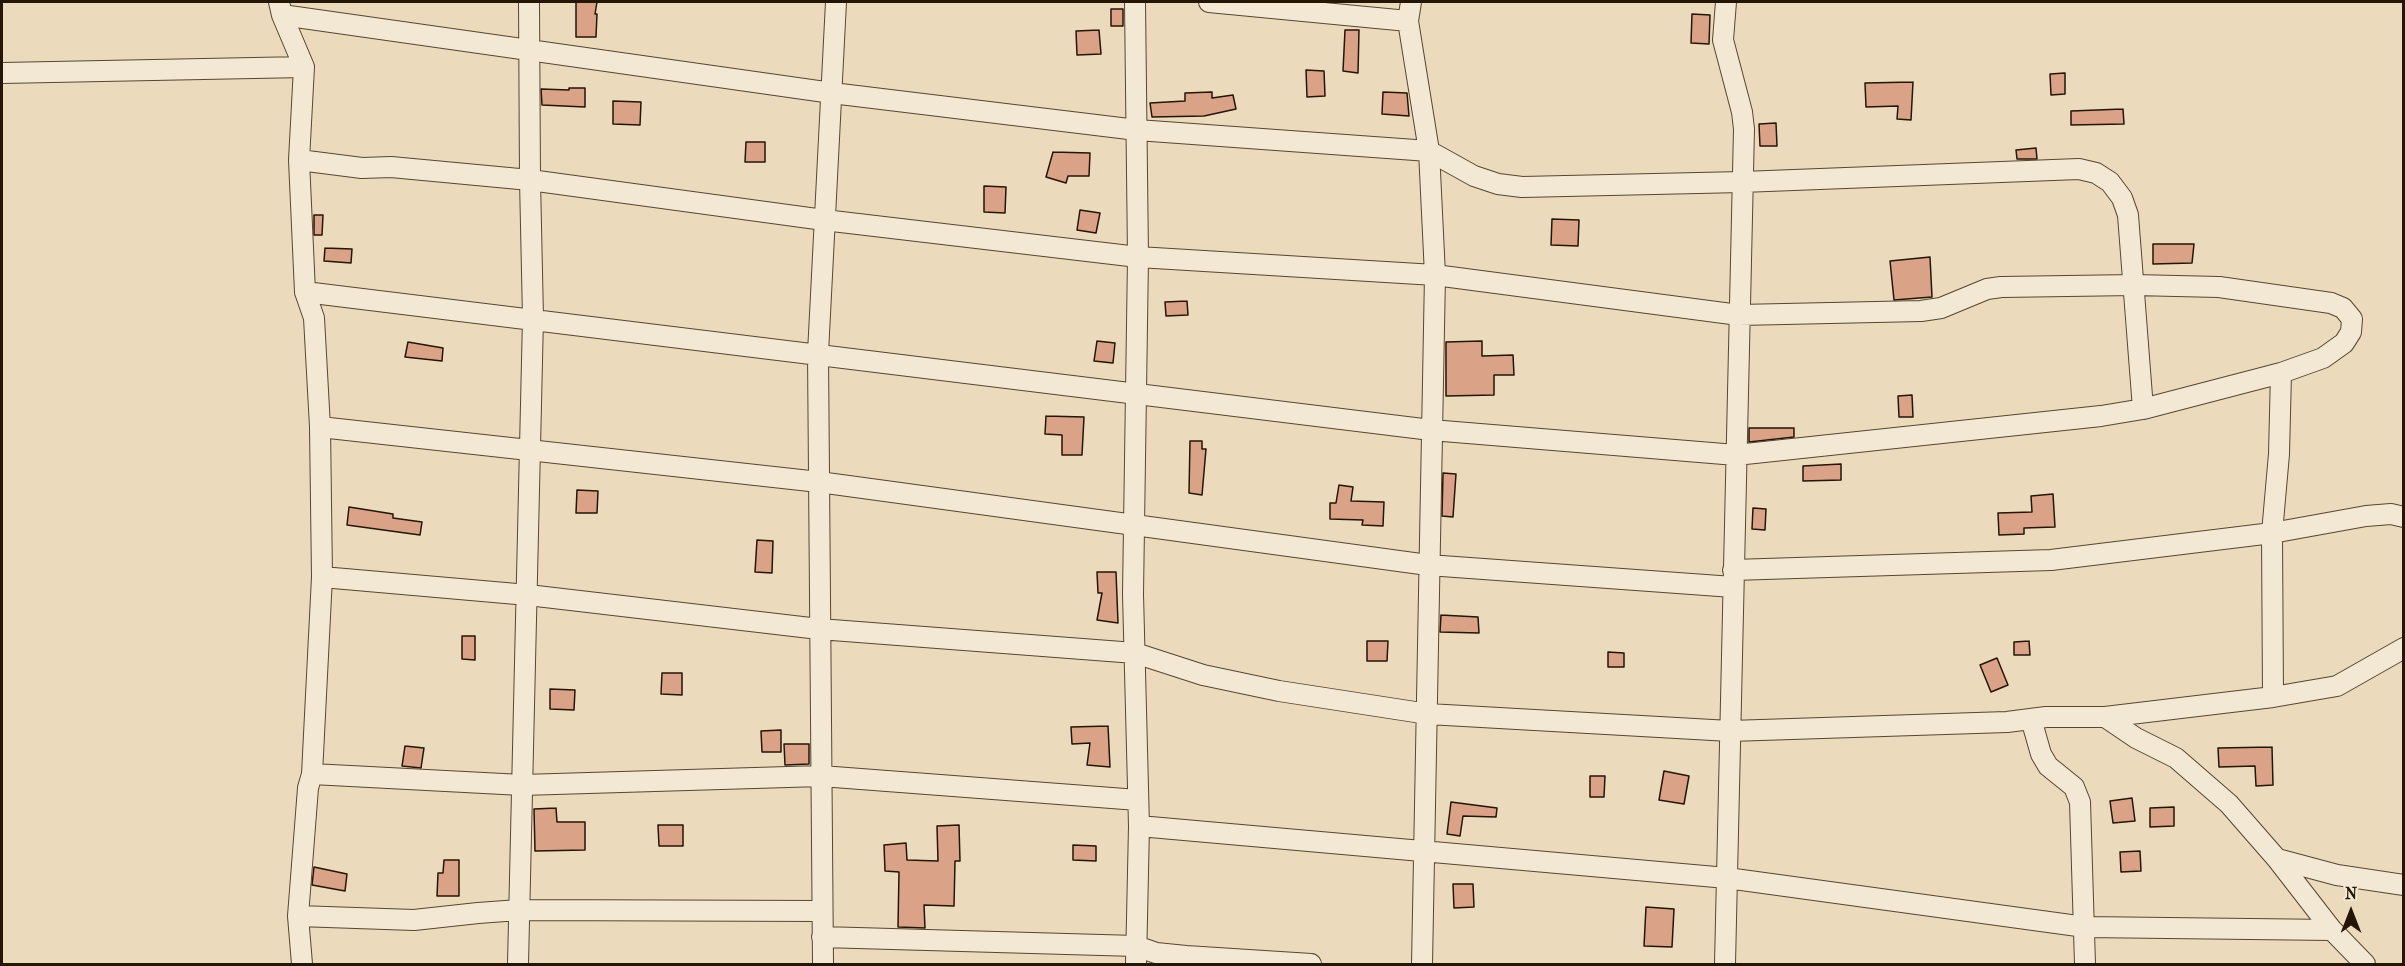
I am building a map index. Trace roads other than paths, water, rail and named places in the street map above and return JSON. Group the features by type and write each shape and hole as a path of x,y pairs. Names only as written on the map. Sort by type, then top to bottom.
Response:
{"street":[{"path":"518,964 533,318 529,2"},
{"path":"823,964 818,353 836,2"},
{"path":"1135,2 1138,257 1134,524 1139,826 1136,956"},
{"path":"1209,2 1408,21"},
{"path":"1411,2 1408,21 1430,151 1435,275 1422,964"},
{"path":"1725,964 1744,129 1724,40 1726,2"},
{"path":"280,8 530,50 832,93 1137,130 1430,151 1474,176 1498,184 1522,187 1742,182 2079,169 2096,173 2110,182 2122,198 2128,215 2143,409"},
{"path":"280,8 304,67 299,160 305,291 314,318 320,427 322,577 312,774 308,788 298,916 302,964"},
{"path":"2,73 304,67"},
{"path":"299,160 362,168 391,167 530,180 824,220 1138,257 1435,275 1739,315 1921,311 1941,309 1987,289 2001,286 2134,285 2219,287 2331,303 2343,309 2352,319 2351,333 2344,343 2323,358 2281,373 2143,409 2100,416 1736,455 1431,430 305,291"},
{"path":"2273,697 2272,533 2279,454 2281,373"},
{"path":"320,427 819,482 1428,565 1733,579 2051,560 2272,533 2366,516 2391,514 2403,517"},
{"path":"322,577 528,595 819,629 1135,653 1203,675 1279,691 1428,714 1730,731 2007,722 2046,717 2105,717 2273,697 2337,686 2403,648"},
{"path":"2105,717 2136,738 2176,758 2229,804 2277,859 2332,930 2365,964"},
{"path":"2031,719 2035,740 2048,766 2069,782 2078,793 2085,964"},
{"path":"312,774 522,786 821,776 1138,800"},
{"path":"1139,826 1727,878 2085,927 2332,930"},
{"path":"2277,859 2337,875 2403,885"},
{"path":"298,916 414,920 478,912 519,910 821,911"},
{"path":"822,937 1136,956 1156,953 1311,964"}]}
